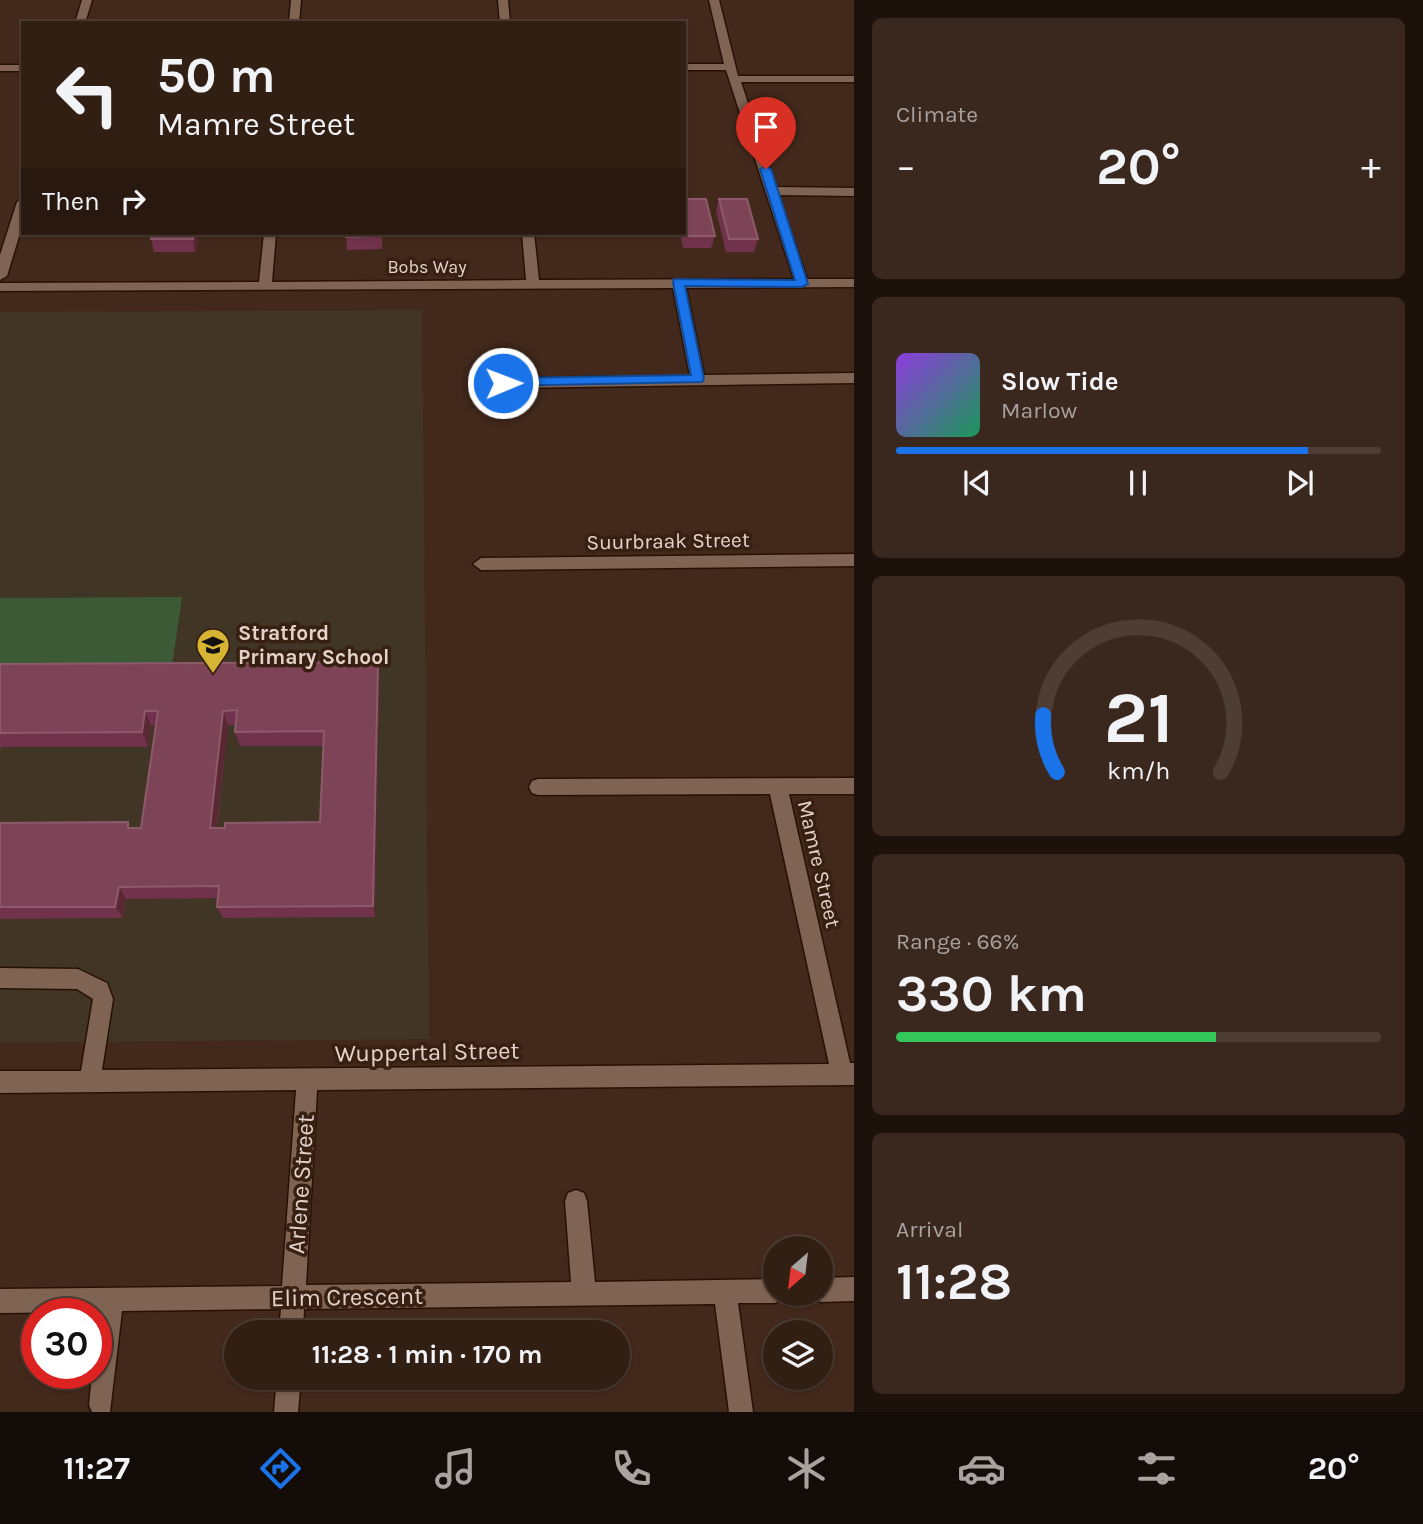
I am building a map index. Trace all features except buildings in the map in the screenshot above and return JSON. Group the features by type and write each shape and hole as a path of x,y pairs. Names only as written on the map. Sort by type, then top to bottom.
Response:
{"street":[{"path":"80,21 87,0"},
{"path":"294,21 296,0"},
{"path":"503,0 505,21"},
{"path":"714,0 733,73 802,284"},
{"path":"686,67 733,73 854,79"},
{"path":"0,68 21,68"},
{"path":"773,191 854,192"},
{"path":"0,276 21,208"},
{"path":"265,285 270,235"},
{"path":"528,235 533,284"},
{"path":"678,282 698,379"},
{"name":"Bobs Way","path":"0,287 854,283"},
{"path":"503,383 854,378"},
{"name":"Suurbraak Street","path":"481,564 854,559"},
{"name":"Mamre Street","path":"538,787 854,786"},
{"name":"Mamre Street","path":"778,787 848,1074"},
{"path":"0,978 78,979 100,990 103,999 90,1081"},
{"name":"Wuppertal Street","path":"0,1082 848,1074"},
{"name":"Arlene Street","path":"292,1320 307,1079"},
{"path":"576,1201 584,1293"},
{"path":"833,1290 854,1289"},
{"name":"Elim Crescent","path":"112,1300 763,1291"},
{"path":"725,1292 741,1412"},
{"name":"Elim Crescent","path":"0,1301 21,1301"},
{"path":"101,1405 103,1389"},
{"path":"286,1412 288,1390"}],"shaded area":[{"name":"Stratford Primary School","path":"422,310 429,1039 0,1043 0,312"}],"green space":[{"path":"182,597 172,666 0,667 0,598"}],"place":[{"name":"Stratford Primary School","path":"213,675"}],"route":[{"path":"503,383 698,379 678,282 802,284 766,169"}]}
